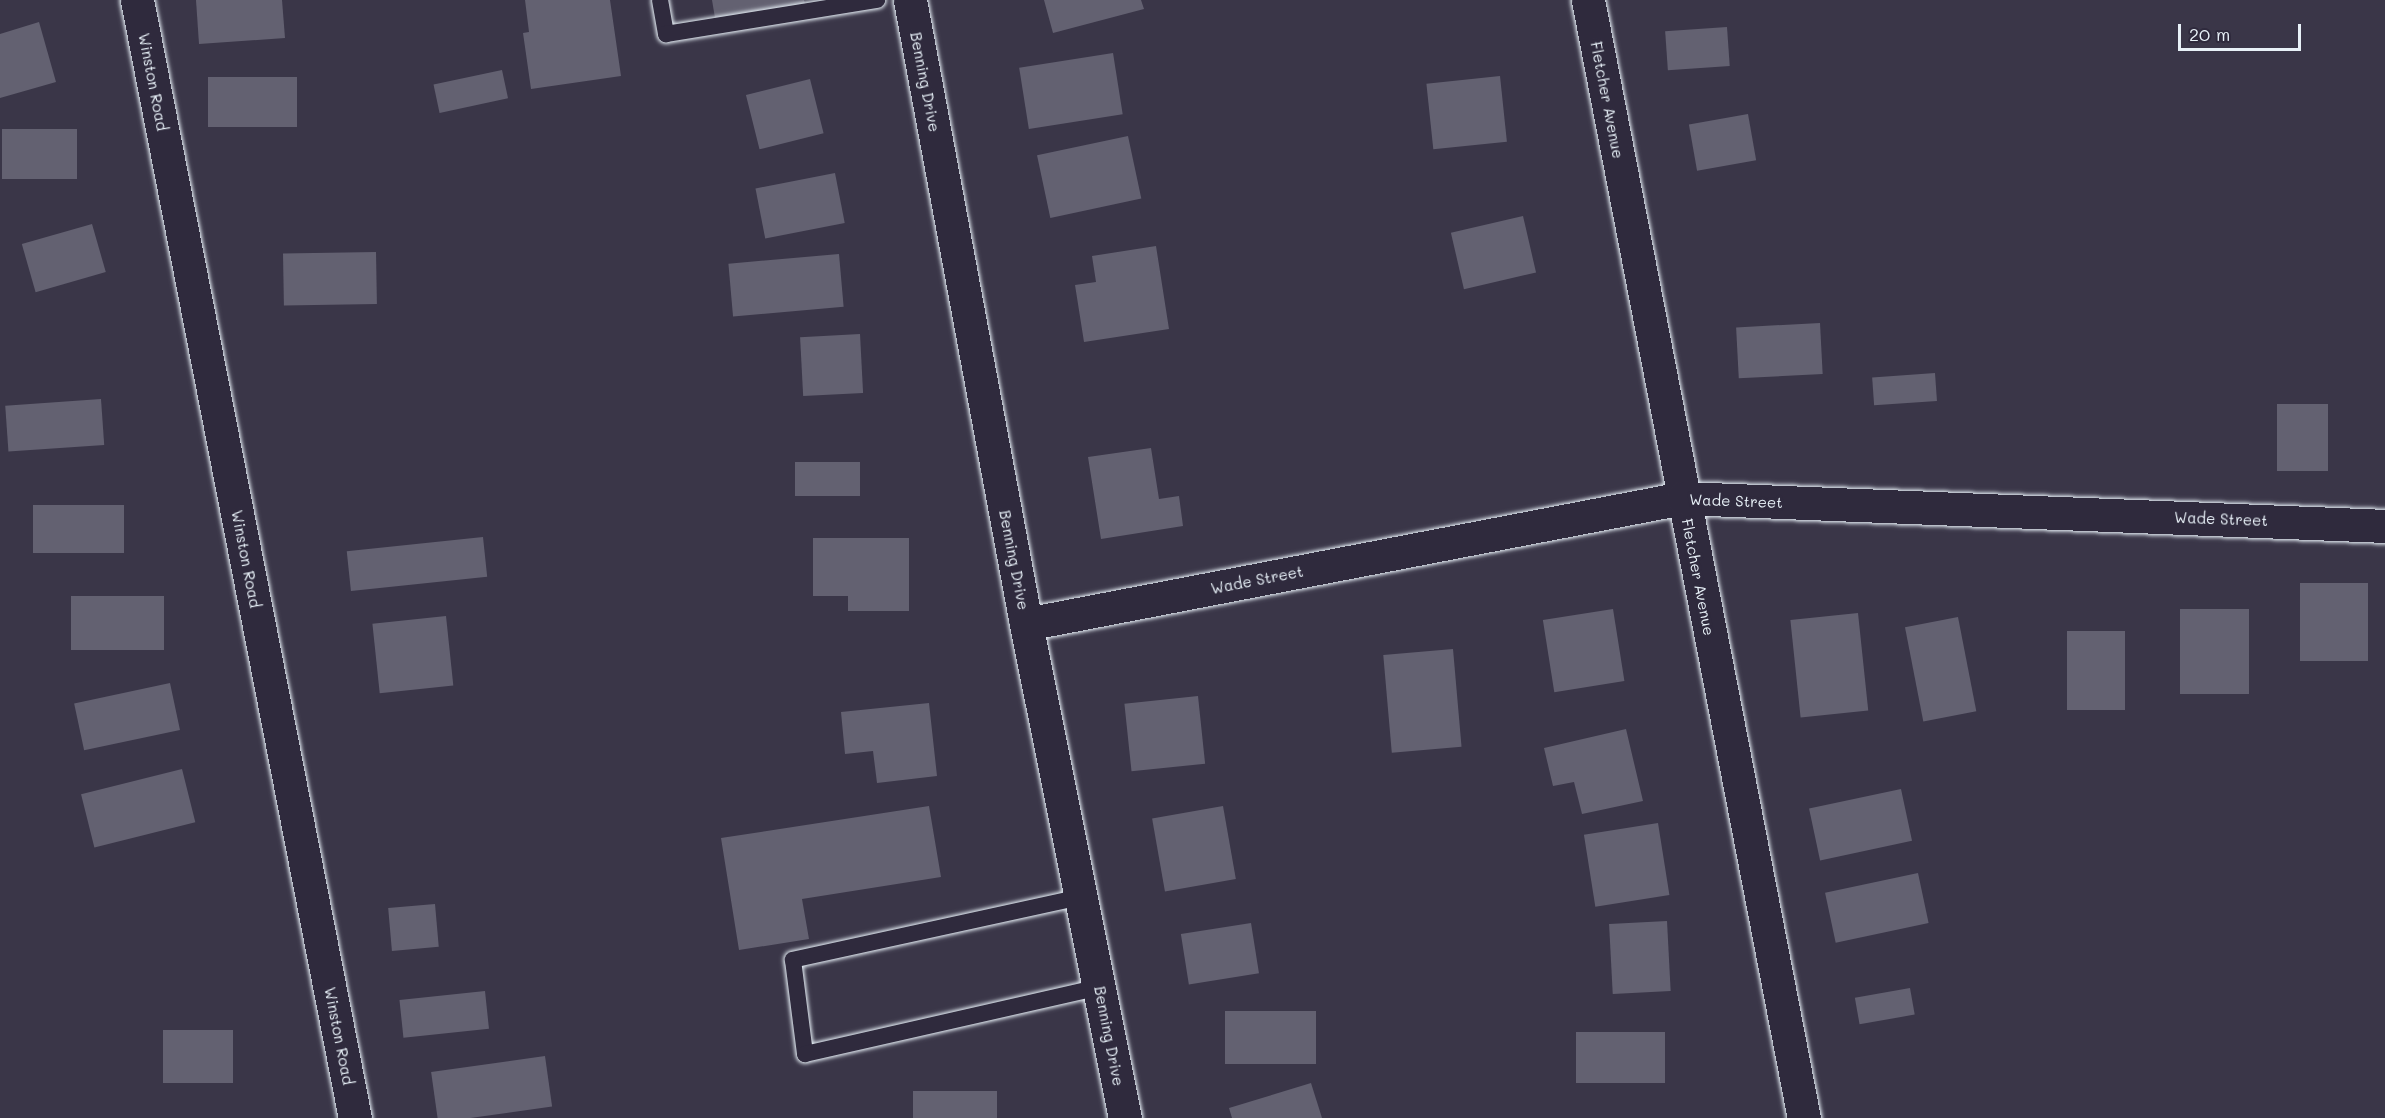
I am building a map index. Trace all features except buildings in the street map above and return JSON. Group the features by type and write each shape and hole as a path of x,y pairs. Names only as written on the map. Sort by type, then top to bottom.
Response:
{"street":[{"name":"Winston Road","path":"137,0 355,1118"},
{"name":"Benning Drive","path":"910,0 1026,624 1125,1118"},
{"name":"Fletcher Avenue","path":"1588,0 1804,1118"},
{"name":"Wade Street","path":"1026,624 1683,498 2385,526"}],"lane":[{"path":"660,0 666,34 877,0"},
{"path":"1081,897 793,960 805,1054 1099,987"}]}
